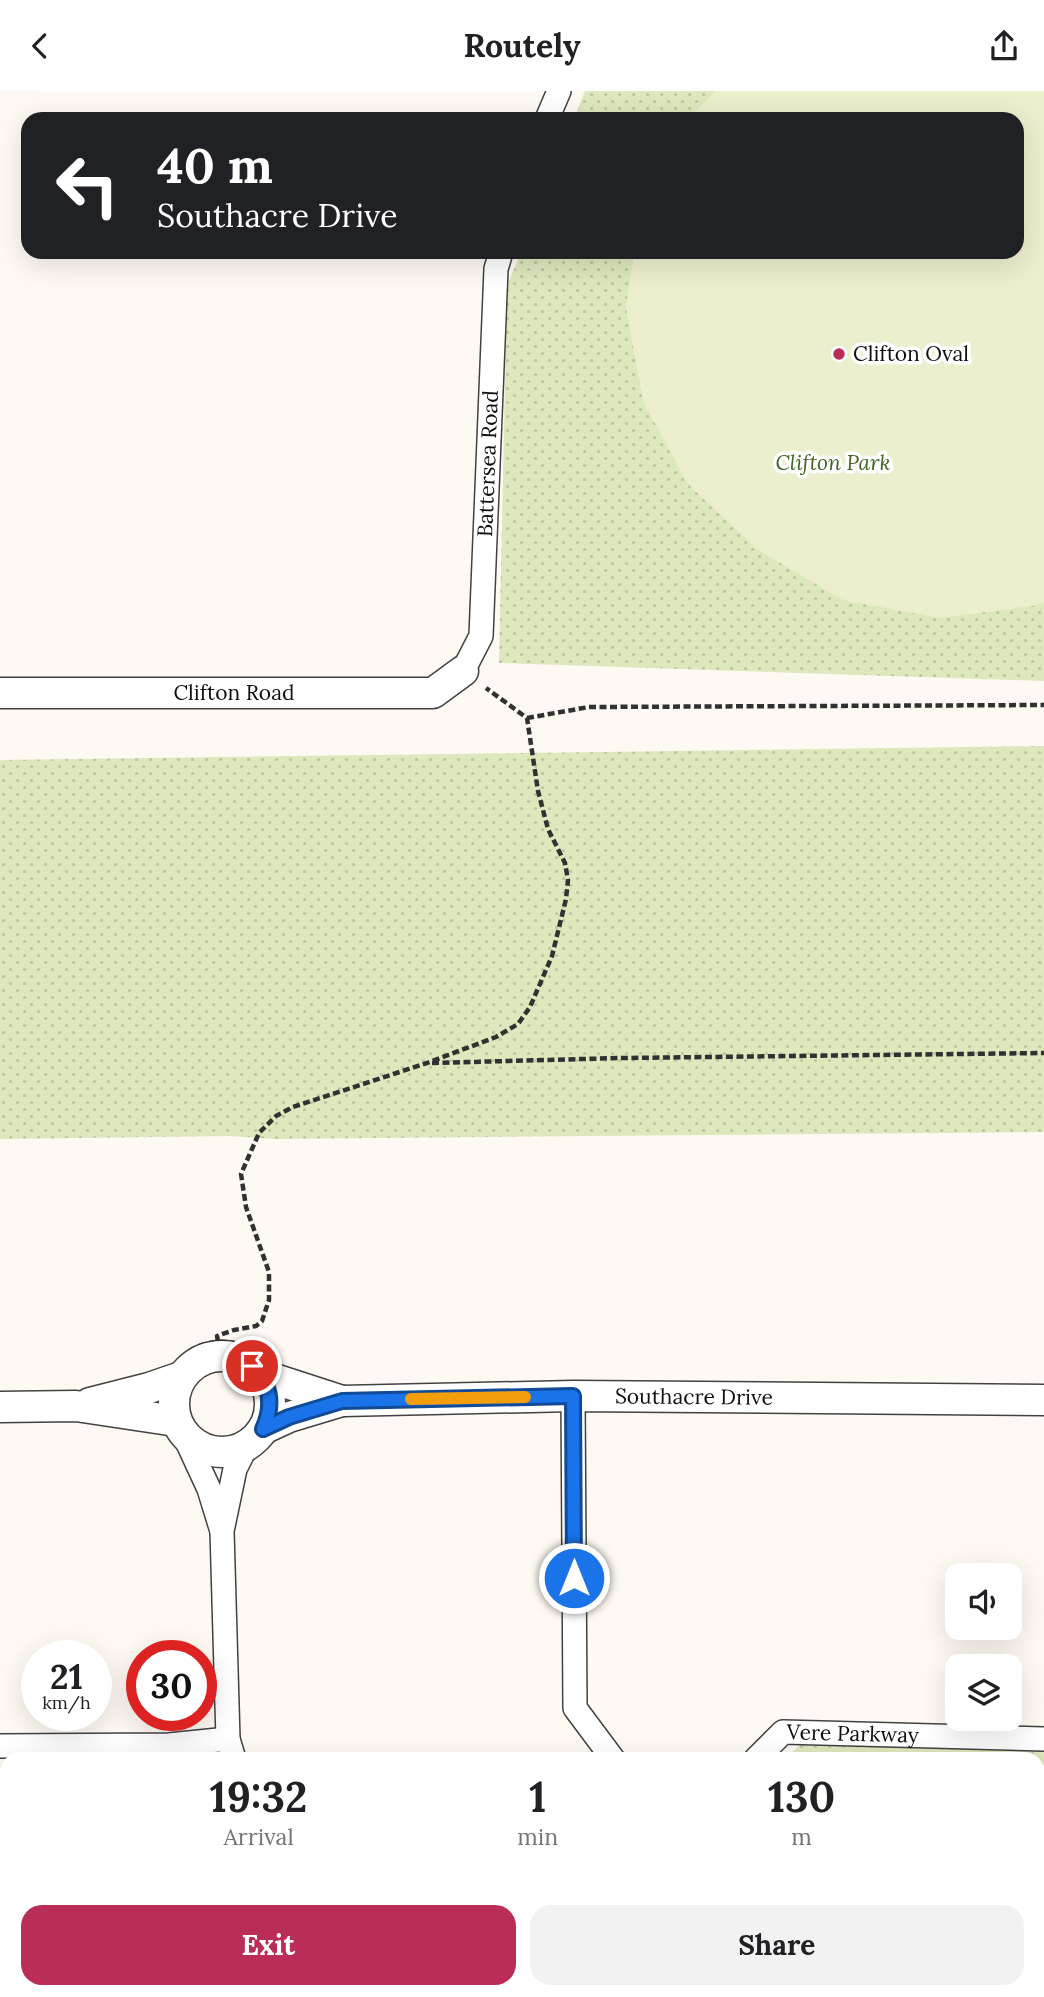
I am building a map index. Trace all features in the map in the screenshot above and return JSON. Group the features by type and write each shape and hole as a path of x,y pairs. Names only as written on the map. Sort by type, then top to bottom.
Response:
{"street":[{"path":"550,112 559,91"},
{"name":"Battersea Road","path":"463,671 481,636 495,282 499,259"},
{"name":"Clifton Road","path":"0,693 433,693 463,671"},
{"name":"Southacre Drive","path":"76,1406 149,1388 181,1377 201,1360 228,1355 241,1359 262,1375 342,1401"},
{"path":"0,1747 44,1752 169,1745 231,1749 222,1531 235,1469 271,1408 267,1385 262,1375"},
{"path":"181,1377 173,1399 180,1428 209,1489 222,1531"},
{"path":"573,1396 575,1708 608,1752"},
{"name":"Southacre Drive","path":"0,1407 76,1406 180,1428 206,1450 220,1452 234,1451 289,1417 342,1401 573,1396 1044,1400"},
{"name":"Vere Parkway","path":"763,1752 783,1732 1044,1739"}],"path":[{"path":"218,1342 217,1336 256,1326 262,1321 269,1300 269,1272 246,1207 241,1174 259,1133 276,1116 293,1107 427,1063 496,1037 518,1024 530,1007 552,956 568,880 565,863 544,816 527,718 463,671"},
{"path":"527,718 589,707 1044,705"},
{"path":"427,1063 1044,1053"}],"green space":[{"name":"Clifton Park","path":"585,91 1044,91 1044,681 499,663 507,286 518,259 1024,259 1024,112 577,112"},
{"name":"Clifton Oval","path":"716,91 1044,91 1044,602 940,618 843,600 758,550 688,484 643,401 626,307 633,259 1024,259 1024,112 695,112"},
{"path":"1044,746 1044,1132 0,1139 0,760"},
{"path":"800,1745 1044,1750 1044,1752 792,1752"}],"slow traffic":[{"path":"411,1399 525,1397"}],"place":[{"name":"Clifton Oval","path":"839,354"}],"route":[{"path":"252,1366 262,1375 270,1397 271,1408 263,1429 289,1417 342,1401 573,1396 574,1578"}]}
